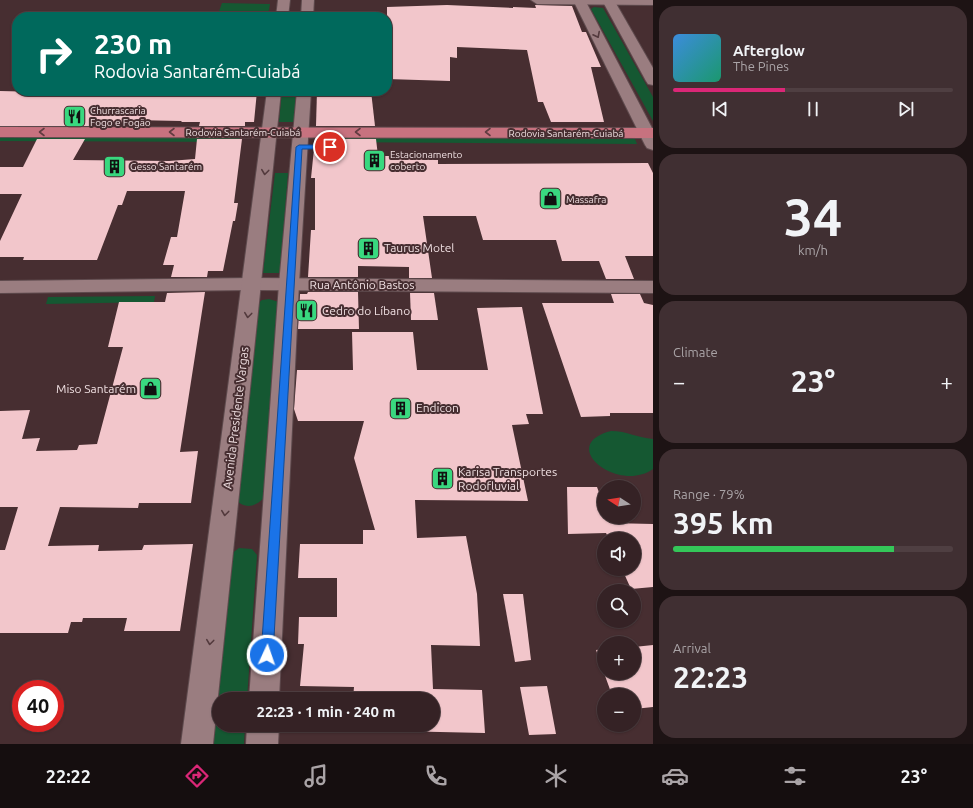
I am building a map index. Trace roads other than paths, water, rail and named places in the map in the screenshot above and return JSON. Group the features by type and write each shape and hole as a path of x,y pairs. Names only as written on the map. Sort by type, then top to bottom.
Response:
{"highway":[{"name":"Rodovia Santarém-Cuiabá","path":"0,132 300,140 652,140"},
{"name":"Rodovia Santarém-Cuiabá","path":"0,147 269,139"}],"street":[{"path":"283,12 284,0"},
{"path":"307,12 308,0"},
{"path":"537,0 653,1"},
{"path":"579,0 652,140"},
{"path":"608,0 653,81"},
{"name":"Avenida Presidente Vargas","path":"197,744 273,96"},
{"path":"264,692 289,284 304,96"},
{"name":"Rua Antônio Bastos","path":"0,287 252,284 653,287"},
{"path":"262,744 263,732"}],"place":[{"name":"Churrascaria Fogo e Fogão","path":"74,116"},
{"name":"Estacionamento coberto","path":"375,160"},
{"name":"Gesso Santarém","path":"115,166"},
{"name":"Massafra","path":"550,199"},
{"name":"Taurus Motel","path":"369,248"},
{"name":"Cedro do Líbano","path":"306,311"},
{"name":"Miso Santarém","path":"151,389"},
{"name":"Endicon","path":"401,408"},
{"name":"Karisa Transportes Rodofluvial","path":"442,479"}]}
